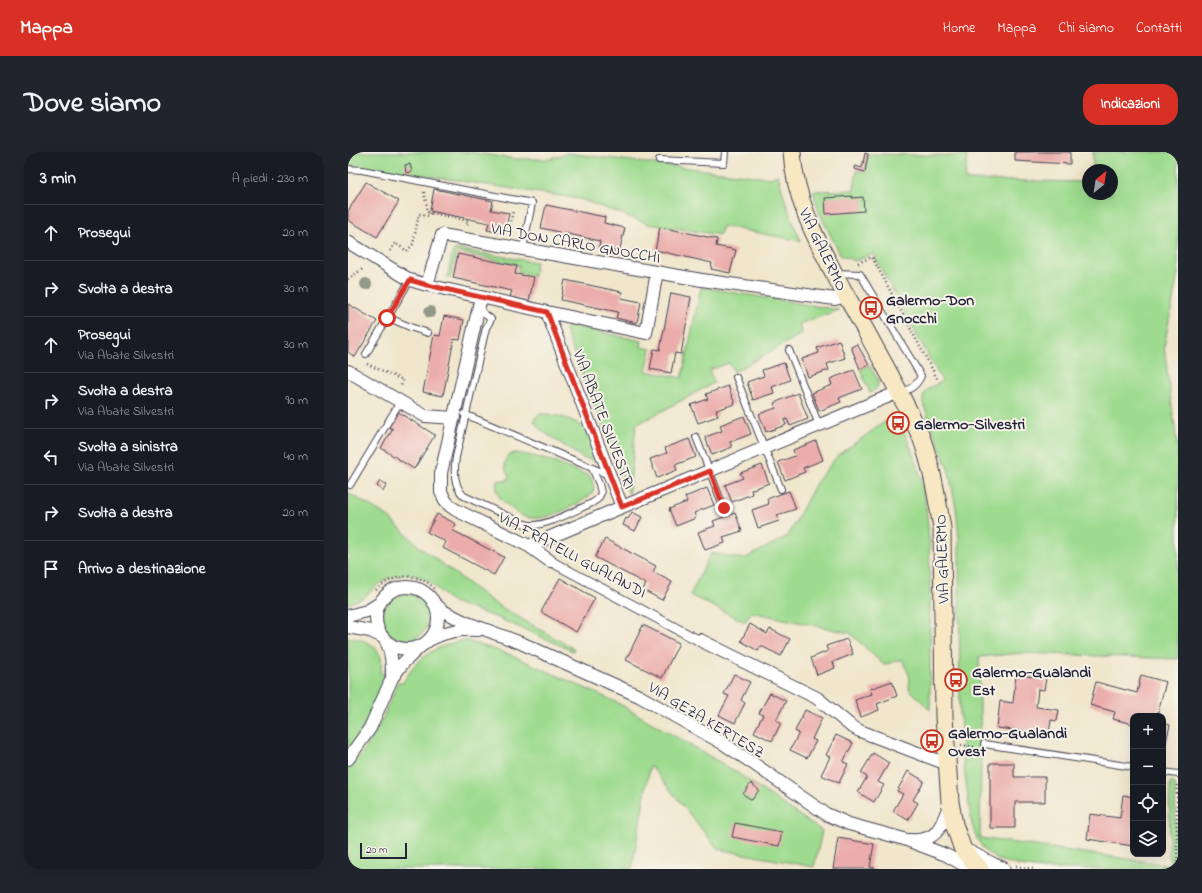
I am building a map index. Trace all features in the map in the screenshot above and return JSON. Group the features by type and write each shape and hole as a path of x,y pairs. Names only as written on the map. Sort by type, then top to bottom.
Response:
{"main road":[{"name":"VIA GALERMO","path":"792,152 793,169 802,207 834,273 899,392 921,437 938,498 942,528 944,717 950,802 954,824 963,850 980,869"}],"street":[{"name":"VIA DON CARLO GNOCCHI","path":"427,285 442,235 657,272 835,299 847,296"},
{"path":"348,242 410,280 480,303 547,312 646,333 657,272"},
{"path":"348,372 425,416 458,415 480,303"},
{"name":"VIA ABATE SILVESTRI","path":"547,312 622,507 899,392"},
{"name":"VIA FRATELLI GUALANDI","path":"458,415 441,472 441,492 445,500 456,510 529,546 550,561 698,640 817,698 851,726 860,731 948,764"},
{"path":"529,546 622,507"},
{"path":"392,678 392,659 389,648 378,628 376,620 377,611 384,597 398,588 414,588 422,591 443,611 490,632"},
{"path":"348,759 370,728 392,678 403,663 434,633 438,618 433,602"},
{"path":"348,616 367,611 380,603"},
{"path":"348,627 370,631 384,638 394,646 404,649 414,648 453,630 464,629 490,632"},
{"name":"VIA GEZA KERTESZ","path":"490,632 521,643 638,696 724,744 826,814 849,824 904,839"},
{"path":"904,839 927,839 937,832 942,824 950,802"},
{"path":"904,839 946,855 971,869"},
{"path":"963,850 1002,869"}],"lane":[{"path":"659,160 724,163 725,152"},
{"path":"348,169 362,170 532,203 523,249"},
{"path":"834,273 860,274 921,376 919,381 909,390 899,392"},
{"path":"366,354 410,280"},
{"path":"387,318 428,333"},
{"path":"789,350 819,425"},
{"path":"736,377 781,489"},
{"path":"350,485 400,402"},
{"path":"592,468 601,493 598,499 547,522 531,526 522,523 464,496 460,492 455,475 458,415 592,468 610,476"},
{"path":"696,437 724,508"},
{"path":"984,744 1130,767"},
{"path":"1166,772 1178,774"}],"path":[{"path":"421,182 428,212 468,221 466,231"},
{"path":"508,238 514,208"},
{"path":"390,251 395,243 407,251 413,244 419,214 429,216 431,213"},
{"path":"348,279 366,266"},
{"path":"362,362 403,380 402,385"},
{"path":"1177,784 1178,869"}],"green space":[{"path":"348,152 469,152 515,159 553,159 553,157 562,156 566,153 770,178 778,175 788,208 801,241 722,226 720,235 649,224 580,199 376,168 348,166"},
{"path":"1093,152 1178,152 1178,274 1164,347 1178,451 1178,659 1023,653 979,657 981,750 980,838 1169,865 1170,782 1175,784 1176,869 1041,869 998,860 985,851 977,839 972,825 969,806 963,759 960,713 959,538 956,508 949,472 923,403 924,394 926,391 942,381 873,254 856,261 841,256 819,212 813,191 854,190 857,170 865,172 868,154 967,156 965,180 1082,182 1082,200 1118,200 1118,164 1093,164"},
{"path":"455,249 536,262 534,276 518,272 519,265 457,252 451,277 447,277 453,251"},
{"path":"701,287 839,310 799,324 802,334 734,372 729,363 709,370 714,383 636,425 629,494 565,330 569,325 642,341 641,347 651,349 646,371 682,378"},
{"path":"869,365 878,380 877,387 870,393 860,369"},
{"path":"540,414 565,418 583,427 590,437 598,464 590,459 583,458 538,427 534,421"},
{"path":"896,414 916,463 926,507 930,560 930,710 909,689 910,677 902,659 884,665 850,633 751,612 745,622 690,595 711,553 744,559 788,536 816,483 838,455"},
{"path":"515,453 543,459 590,476 594,489 586,499 550,516 529,518 521,515 501,499 496,487 497,480 507,481 509,476 505,469 506,459 507,456"},
{"path":"348,493 386,515 421,548 494,603 574,649 573,651 498,618 455,603 430,582 420,577 408,574 387,579 363,598 348,604"},
{"path":"401,594 411,594 419,598 425,604 429,612 429,622 425,630 419,636 411,640 401,640 393,636 387,630 383,622 383,612 387,604 393,598"},
{"path":"348,638 362,640 374,647 381,658 380,673 384,674 386,666 382,687 373,710 348,749"},
{"path":"465,640 511,655 616,702 733,770 822,831 814,867 718,849 650,765 632,869 348,869 348,770 375,734 398,682 402,684 414,667 428,654 436,649"}],"building":[{"path":"1015,152 1070,152 1070,164 1015,161"},
{"path":"865,153 868,154 865,172 855,169 855,166 862,168"},
{"path":"410,164 412,172 406,173 405,165"},
{"path":"366,182 399,201 377,237 348,220 348,211"},
{"path":"434,189 493,201 491,210 509,213 505,234 487,230 489,223 430,211"},
{"path":"852,196 852,198 863,197 864,211 826,214 825,198"},
{"path":"546,205 605,217 604,223 625,228 619,252 599,247 600,241 541,228"},
{"path":"660,227 717,239 716,246 736,250 730,273 711,269 712,263 655,250"},
{"path":"458,254 517,266 515,274 534,277 529,301 510,297 512,291 453,278"},
{"path":"565,280 622,292 621,298 641,302 637,323 616,318 618,312 561,300"},
{"path":"671,293 691,297 681,354 675,353 671,373 650,369 654,349 660,350"},
{"path":"348,304 377,321 355,357 348,352"},
{"path":"444,316 464,320 460,340 454,339 443,396 423,392 434,335 440,336"},
{"path":"839,340 845,358 827,364 829,370 808,377 802,359 819,353 817,348"},
{"path":"857,344 869,365 860,369 851,347"},
{"path":"784,363 790,380 772,387 774,393 753,400 747,382 764,376 762,370"},
{"path":"854,370 862,389 839,398 841,402 819,411 812,393 832,385 830,379"},
{"path":"728,386 735,404 716,410 718,416 698,423 691,405 708,399 706,394"},
{"path":"798,393 808,419 790,426 787,419 784,420 786,425 766,432 759,414 776,408 774,403"},
{"path":"398,412 435,435 414,469 381,448 393,429 389,427"},
{"path":"744,416 751,434 730,442 732,447 712,455 705,437 722,431 720,425"},
{"path":"689,439 696,457 675,465 677,470 657,478 650,459 667,453 665,448"},
{"path":"816,441 823,460 803,468 805,472 785,480 778,462 795,456 793,450"},
{"path":"762,465 769,483 751,490 752,494 732,502 725,485 743,478 740,473"},
{"path":"380,481 387,485 383,491 377,486"},
{"path":"707,488 714,505 694,513 696,518 676,526 669,509 687,502 685,497"},
{"path":"789,491 796,509 777,515 779,521 758,528 752,510 769,504 767,499"},
{"path":"632,512 642,517 635,531 623,525 626,518 628,519"},
{"path":"735,513 742,531 723,537 725,543 705,550 698,532 715,526 713,521"},
{"path":"437,514 456,524 452,530 504,557 494,575 443,548 446,542 427,532"},
{"path":"605,539 656,566 653,572 672,582 662,600 643,590 646,584 595,557"},
{"path":"560,578 595,598 576,632 541,612"},
{"path":"750,624 767,634 770,629 790,639 781,656 761,646 758,651 741,641"},
{"path":"643,625 679,643 662,678 626,660"},
{"path":"847,639 853,654 833,662 835,668 817,675 811,658 828,651 826,646"},
{"path":"734,674 750,682 741,700 745,703 735,723 719,715 729,696 724,694"},
{"path":"1016,675 1046,678 1044,690 1038,689 1036,707 1059,710 1057,721 1051,720 1049,734 997,728 1000,701 1013,703"},
{"path":"1141,675 1166,682 1158,713 1130,713 1130,723 1113,719 1115,712 1090,705 1096,682 1137,693"},
{"path":"892,681 897,696 877,704 879,710 861,717 855,700 872,694 870,689"},
{"path":"770,693 786,701 776,720 781,723 772,741 754,732 763,715 759,713"},
{"path":"805,710 822,718 812,739 816,741 807,758 790,750 799,733 795,731"},
{"path":"1166,724 1170,725 1166,742"},
{"path":"836,735 853,743 843,762 848,764 839,783 821,775 830,757 826,755"},
{"path":"873,753 889,763 878,782 884,785 874,802 858,792 867,777 861,773"},
{"path":"990,763 1014,763 1014,777 1045,777 1045,802 1015,802 1015,828 990,828"},
{"path":"908,771 924,781 913,800 918,803 908,820 893,811 903,794 897,791"},
{"path":"751,783 759,790 752,800 743,794"},
{"path":"1123,795 1130,796 1130,846 1087,839 1090,814 1120,818"},
{"path":"735,823 782,832 779,846 732,837"},
{"path":"838,838 874,844 870,867 879,869 833,869"}],"place":[{"name":"Galermo-Don Gnocchi","path":"871,308"},
{"name":"Galermo-Silvestri","path":"898,423"},
{"name":"Galermo-Gualandi Est","path":"956,680"},
{"name":"Galermo-Gualandi Ovest","path":"932,741"}],"route":[{"path":"387,318 410,280 547,312 622,507 710,471 724,508"}]}
